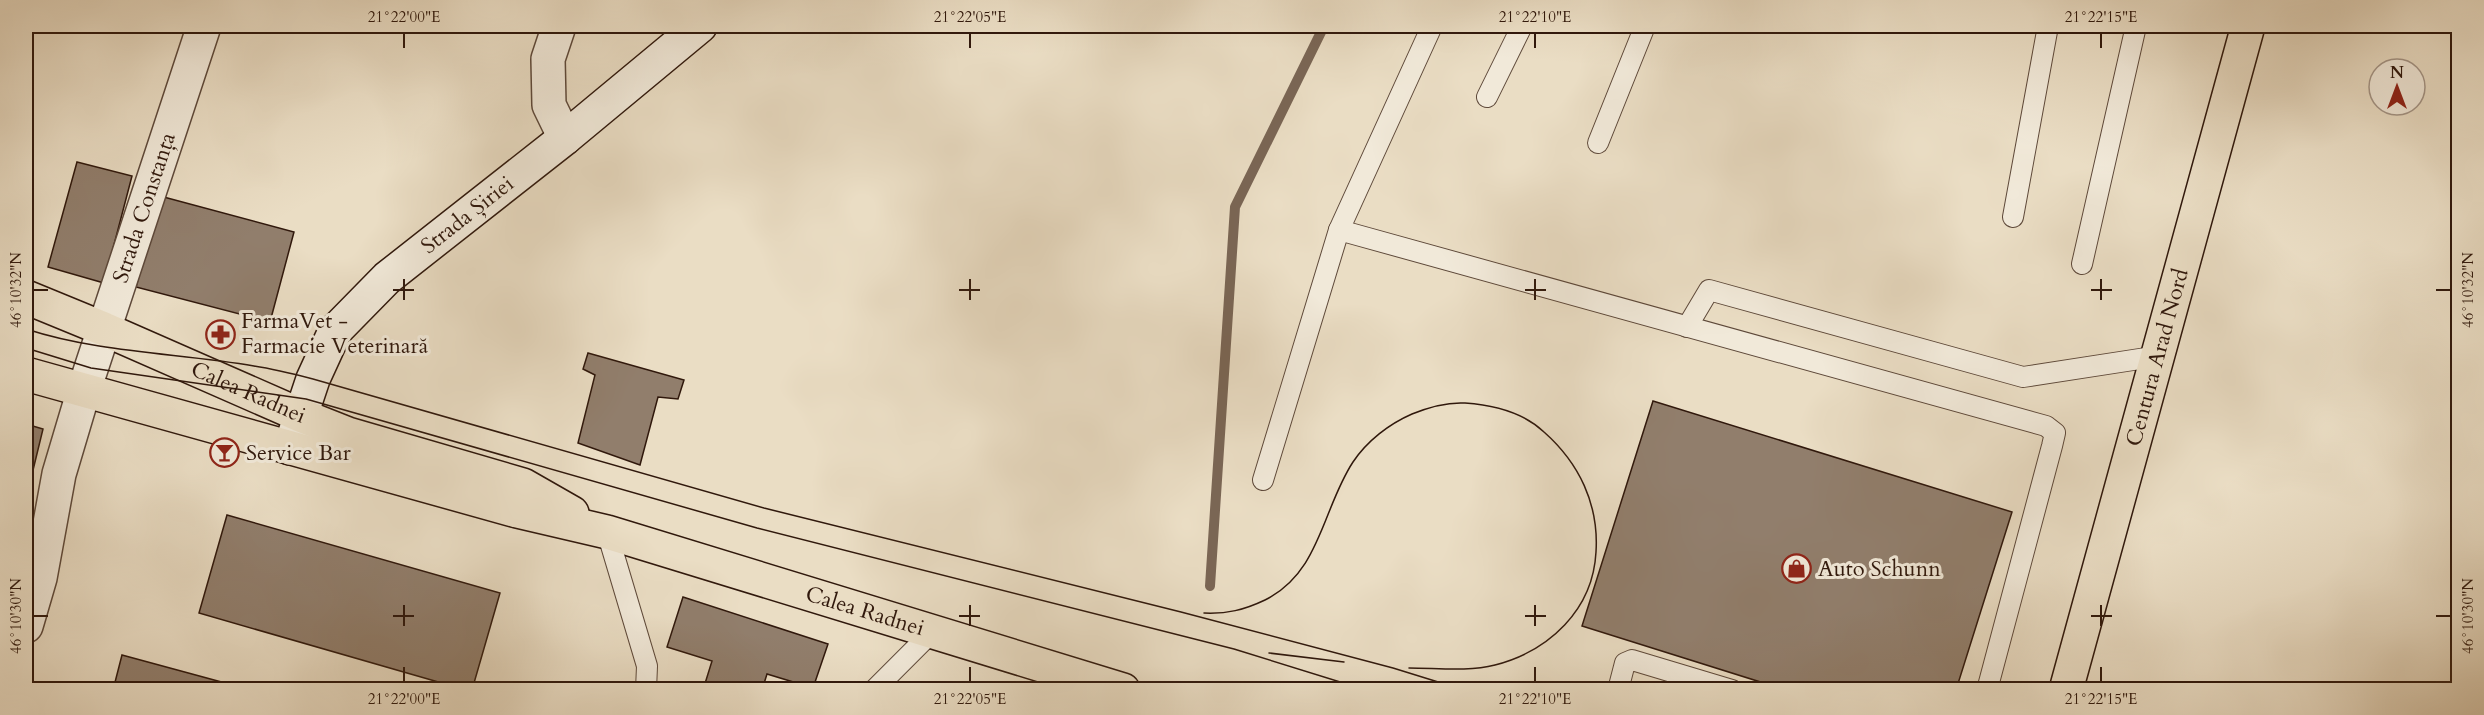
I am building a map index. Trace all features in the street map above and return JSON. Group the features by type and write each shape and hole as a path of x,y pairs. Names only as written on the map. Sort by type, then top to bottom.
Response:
{"main road":[{"name":"Centura Arad Nord","path":"2066,690 2248,26"},
{"name":"Calea Radnei","path":"26,297 348,434 523,485 607,532"},
{"name":"Calea Radnei","path":"26,374 81,400 290,448 517,511 607,532 1123,690"},
{"path":"26,391 81,400 512,526 607,532"}],"street":[{"name":"Strada Constanța","path":"26,626 40,578 59,474 81,400 204,26"},
{"path":"559,26 548,58 549,105 565,138"},
{"name":"Strada Șiriei","path":"290,448 300,415 335,331 387,278 565,138 700,26"}],"lane":[{"path":"1263,480 1339,230 1432,26"},
{"path":"1487,97 1522,26"},
{"path":"1598,143 1644,26"},
{"path":"2013,217 2048,26"},
{"path":"2082,264 2136,26"},
{"path":"1339,230 2046,426 2055,433 1987,690"},
{"path":"1687,327 1709,290 2023,377 2159,356"},
{"path":"607,532 647,666 646,690"},
{"path":"874,690 933,632"},
{"path":"1618,690 1622,669 1625,663 1632,660 1732,690"}],"building":[{"path":"77,162 132,176 104,283 48,267"},
{"path":"160,196 294,232 270,322 136,287"},
{"path":"588,353 684,380 678,399 658,397 640,465 578,443 595,375 583,369"},
{"name":"Auto Schunn","path":"1653,401 2012,512 1956,690 1786,690 1582,626"},
{"path":"26,424 43,429 26,499"},
{"path":"227,515 500,593 472,690 199,613"},
{"path":"683,597 828,644 813,688 767,674 762,690 703,690 712,661 667,647"},
{"path":"122,655 251,690 113,690"}],"waterway":[{"path":"1210,586 1235,207 1324,26"}],"tram line":[{"path":"26,329 111,348 225,362 299,375 764,508 1181,612 1393,668 1464,690"},
{"path":"26,348 91,368 306,399 757,528 1234,649 1366,690"},
{"path":"1204,613 1243,609 1265,600 1284,588 1309,556 1353,462 1372,440 1395,423 1425,409 1452,403 1486,406 1527,419 1544,432 1567,457 1577,471 1590,501 1594,517 1596,552 1587,592 1565,625 1533,650 1515,659 1474,668 1409,668"},
{"path":"1269,653 1344,662"}],"place":[{"name":"FarmaVet - Farmacie Veterinară","path":"220,334"},
{"name":"Service Bar","path":"225,453"},
{"name":"Auto Schunn","path":"1797,569"}]}
